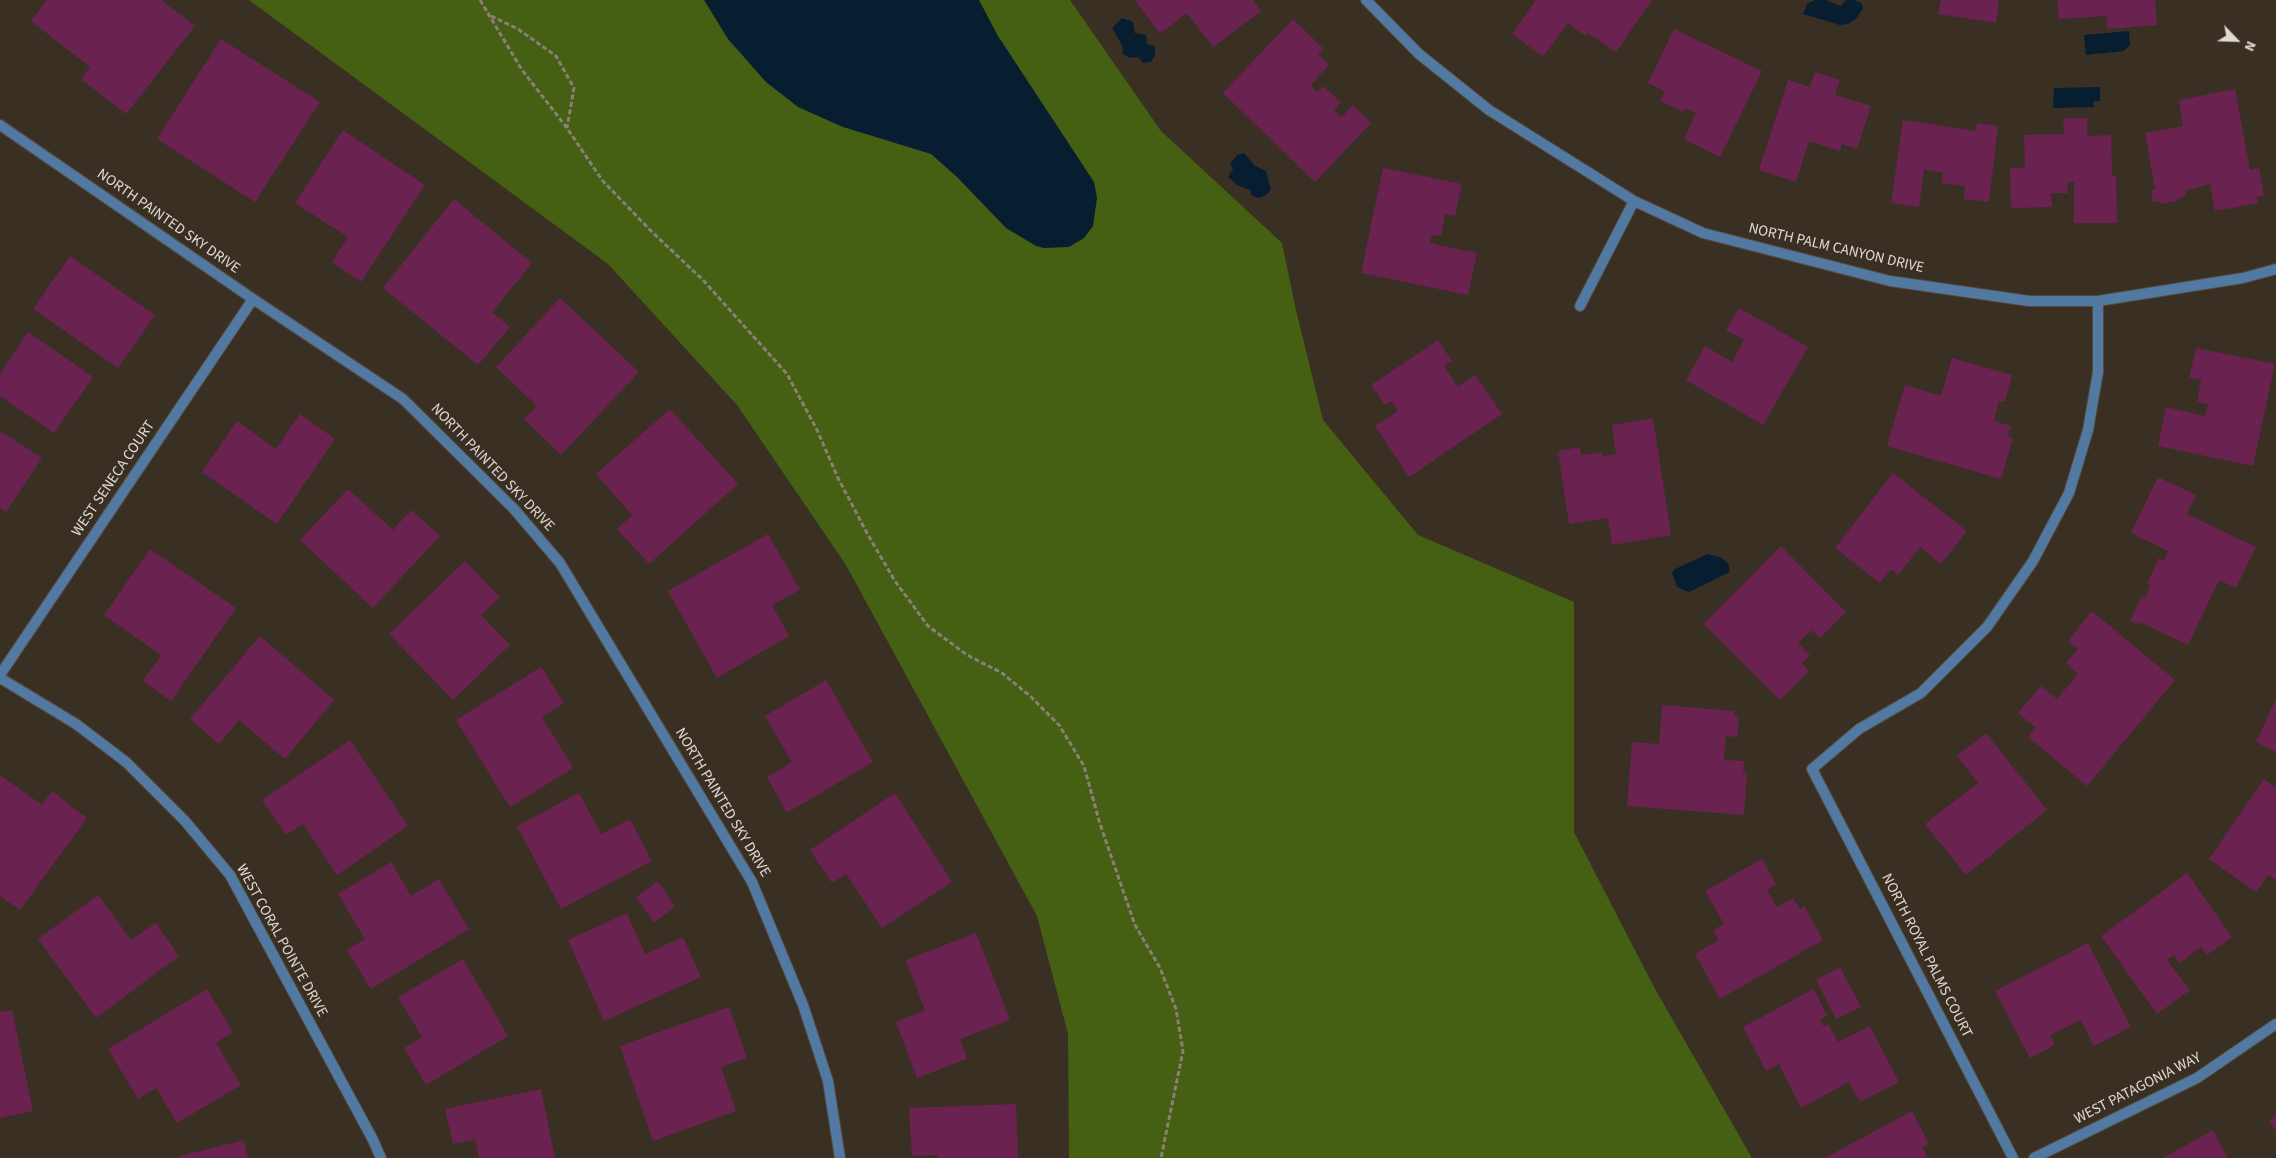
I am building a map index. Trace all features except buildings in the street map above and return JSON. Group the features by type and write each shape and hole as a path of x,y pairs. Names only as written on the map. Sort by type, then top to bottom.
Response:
{"street":[{"name":"NORTH PALM CANYON DRIVE","path":"1366,0 1419,54 1489,110 1634,201 1704,232 1890,281 2028,301 2098,301 2243,278 2276,270"},
{"name":"NORTH PAINTED SKY DRIVE","path":"0,124 253,299 403,399 514,508 560,563 752,882 803,1005 828,1081 840,1158"},
{"path":"1580,306 1634,201"},
{"name":"WEST SENECA COURT","path":"0,677 253,299"},
{"name":"NORTH ROYAL PALMS COURT","path":"2013,1158 1812,769 1859,729 1921,693 1987,627 2033,561 2069,493 2088,430 2098,372 2098,301"},
{"name":"WEST CORAL POINTE DRIVE","path":"0,677 76,724 126,762 185,821 230,875 372,1138 380,1158"},
{"name":"WEST PATAGONIA WAY","path":"2034,1158 2197,1078 2276,1024"}],"path":[{"path":"480,0 522,70 567,128 602,180 651,232 702,280 787,374 817,430 838,478 868,535 895,581 928,626 967,655 1002,673 1030,696 1059,725 1084,766 1100,824 1135,925 1160,968 1176,1009 1183,1051 1161,1158"},
{"path":"490,16 518,29 556,56 574,88 567,128"}],"green space":[{"path":"249,0 1070,0 1161,131 1282,243 1323,420 1418,535 1574,602 1574,832 1654,987 1752,1158 1069,1158 1068,1034 1037,916 846,565 737,405 608,264"}],"water":[{"path":"704,0 979,0 998,36 1094,182 1097,198 1093,226 1084,238 1069,247 1044,248 1036,246 1006,228 957,177 931,154 843,127 798,107 766,82 728,39"},
{"path":"1815,0 1826,0 1840,6 1846,0 1854,0 1861,3 1863,8 1856,19 1848,24 1840,25 1803,14 1807,4"},
{"path":"1122,18 1133,22 1135,33 1146,35 1147,44 1155,46 1155,55 1151,62 1143,63 1138,57 1130,58 1123,54 1122,45 1112,28"},
{"path":"2129,31 2130,45 2123,51 2086,55 2084,35"},
{"path":"2100,87 2100,101 2094,101 2094,107 2053,108 2054,88"},
{"path":"1244,153 1255,166 1266,171 1271,190 1259,198 1252,196 1250,190 1237,185 1228,177 1233,169 1230,164 1237,155"},
{"path":"1708,554 1722,558 1728,563 1730,572 1689,592 1677,587 1672,573 1675,569"}]}
